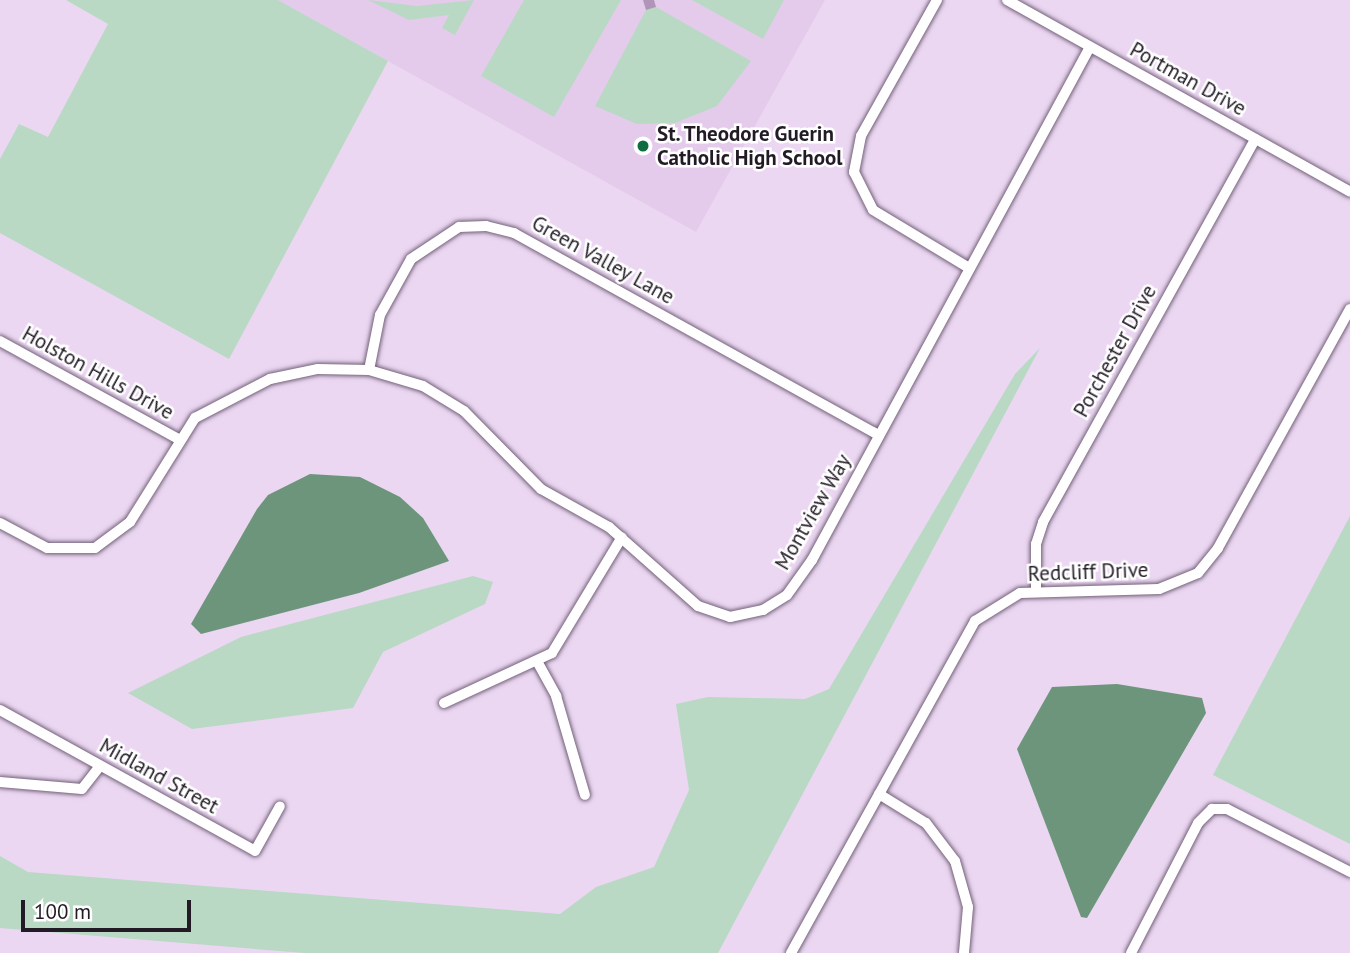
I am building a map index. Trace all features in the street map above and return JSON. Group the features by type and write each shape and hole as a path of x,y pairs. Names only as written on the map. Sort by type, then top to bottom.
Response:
{"street":[{"path":"936,0 862,136 855,180 873,210 969,268"},
{"name":"Portman Drive","path":"1007,0 1350,192"},
{"name":"Montview Way","path":"0,523 47,548 72,552 105,543 130,522 178,439 195,418 271,379 318,369 369,370 400,376 448,400 541,489 622,537 698,606 730,617 763,610 787,595 812,560 1090,47"},
{"name":"Porchester Drive","path":"1036,590 1036,544 1043,522 1255,139"},
{"name":"Green Valley Lane","path":"369,370 380,314 411,259 459,227 486,226 514,233 878,435"},
{"name":"Redcliff Drive","path":"791,953 975,621 1000,600 1036,590 1159,589 1198,573 1219,548 1350,309"},
{"name":"Holston Hills Drive","path":"0,341 178,439"},
{"path":"444,703 538,663 563,642 622,537"},
{"path":"538,663 556,696 585,795"},
{"name":"Midland Street","path":"0,710 255,851 280,806"},
{"path":"0,782 82,789 100,766"},
{"path":"879,794 926,823 955,861 968,906 964,953"},
{"path":"1131,953 1199,823 1213,809 1227,810 1350,872"}],"shaded area":[{"path":"66,0 278,0 388,61 229,359 0,233 0,159 19,124 48,137 108,24"},
{"name":"St. Theodore Guerin Catholic High School","path":"278,0 825,0 696,232"},
{"path":"368,0 417,6 474,0 455,35 442,28 449,15 409,20"},
{"path":"524,0 621,0 554,117 481,76"},
{"path":"692,0 784,0 763,39"},
{"path":"656,7 751,61 717,106 675,123 637,124 595,106 646,10"},
{"path":"1040,348 718,953 304,953 0,928 0,856 28,872 560,914 596,887 654,867 689,790 676,704 708,697 805,699 829,689 1015,374"},
{"path":"310,474 360,477 400,497 423,518 449,561 359,593 201,634 191,624 257,509 268,495"},
{"path":"1350,516 1350,844 1213,775"},
{"path":"473,576 493,582 485,604 383,652 353,708 192,729 128,693 241,637"},
{"path":"1117,684 1202,698 1206,713 1087,918 1081,917 1017,749 1052,687"}],"building":[{"path":"643,0 654,0 656,7 646,10"}],"place":[{"name":"St. Theodore Guerin Catholic High School","path":"643,146"}]}
